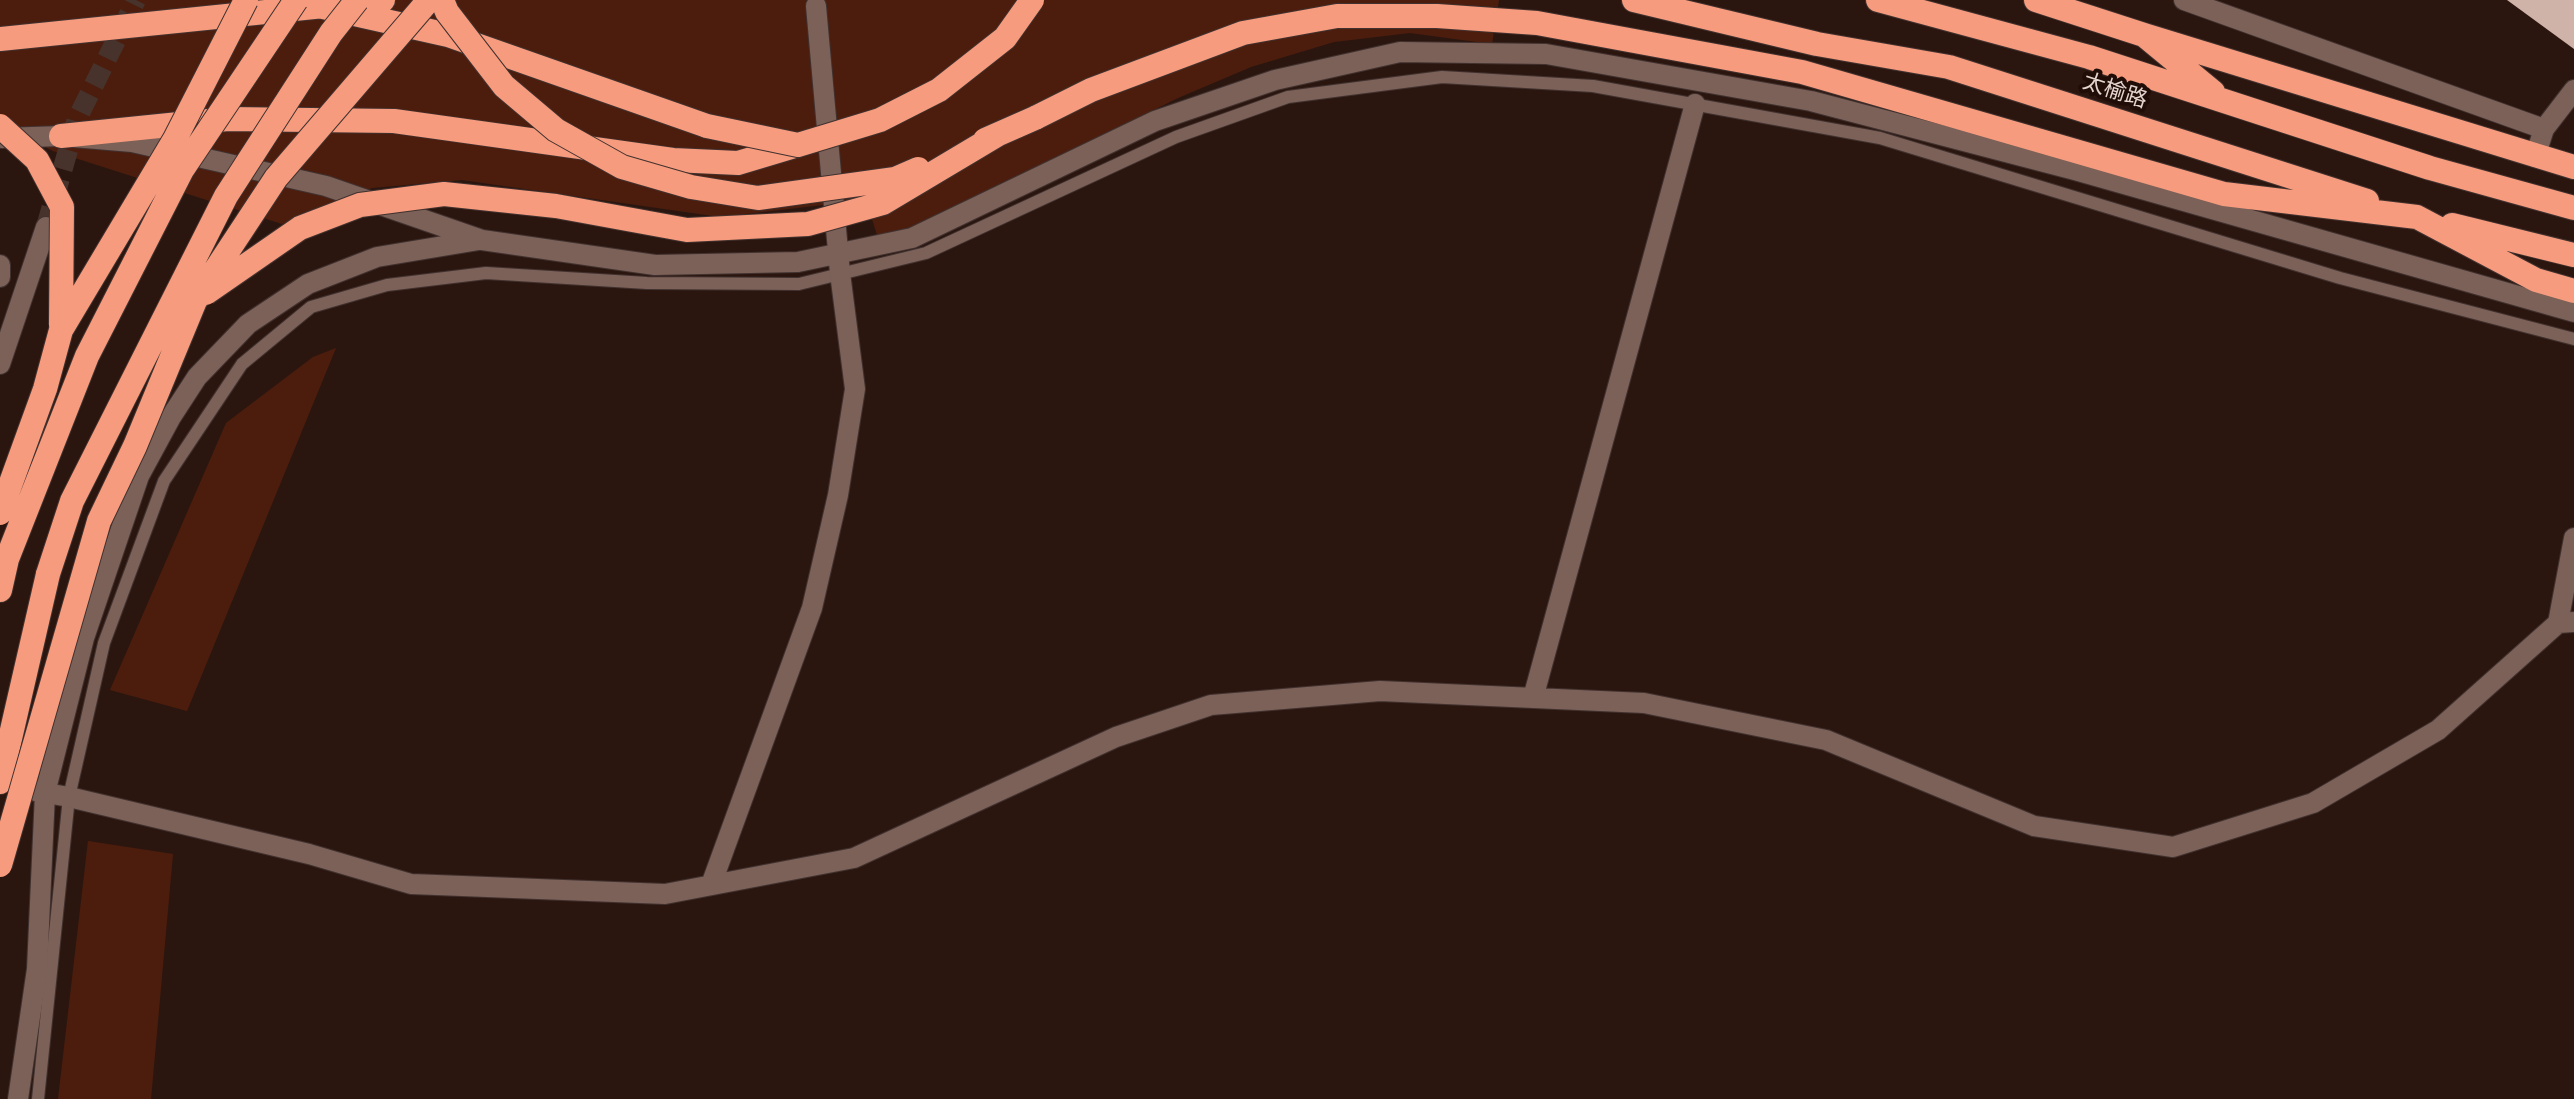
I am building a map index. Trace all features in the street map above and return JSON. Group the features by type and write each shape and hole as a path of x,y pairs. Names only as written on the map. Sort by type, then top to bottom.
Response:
{"highway":[{"path":"61,330 175,139 246,0"},
{"path":"0,590 7,559 87,356 182,170 296,0"},
{"path":"0,782 48,574 72,501 226,196 331,33 357,0"},
{"path":"0,39 383,0"},
{"path":"0,865 99,521 135,446 195,301 276,178 429,0"},
{"path":"442,0 447,12 504,86 556,130 622,167 691,187 758,198 895,179 1091,90 1243,33 1337,16 1437,16 1537,23 1802,72 2224,194 2417,217 2536,280 2574,291"},
{"path":"61,136 228,119 379,120 673,160 738,163 880,120 939,90 1005,38 1032,0"},
{"name":"太榆路","path":"1634,0 1817,44 1949,67 2417,217 2574,255"},
{"name":"太榆路","path":"1878,0 2089,57 2430,168 2574,208"},
{"path":"2036,0 2574,167"},
{"path":"323,7 448,35 707,126 798,145"},
{"path":"2144,35 2224,101"},
{"path":"0,126 37,160 62,207 61,330 45,389 0,513"},
{"path":"195,301 300,228 360,205 444,194 556,206 687,230 808,224 883,203 997,135"}],"street":[{"path":"2184,0 2544,129"},
{"path":"711,885 812,608 838,495 855,389 839,264 816,6"},
{"path":"0,139 61,136 132,142 326,186 482,240 655,265 839,264 912,238 1155,121 1275,80 1400,52 1546,54 1811,101 2075,170 2574,312"},
{"path":"2535,157 2544,129 2574,90"},
{"path":"1533,698 1695,104"},
{"path":"0,364 46,227"},
{"path":"18,1099 37,969 45,793 84,638 139,476 197,377 248,324 308,284 377,257 482,240"},
{"path":"0,265 0,277"},
{"path":"0,782 309,854 411,884 665,894 854,858 1116,737 1211,705 1380,691 1644,703 1826,740 2034,826 2173,847 2313,803 2438,730 2566,622 2574,538"}],"lane":[{"path":"38,1099 69,797 104,643 164,481 242,364 311,307 387,285 486,273 647,283 783,284 839,264 926,253 1176,137 1288,97 1442,77 1593,86 1880,138 2340,278 2574,339"}],"shaded area":[{"path":"0,0 1499,0 1492,44 1410,33 1334,42 1251,67 1178,98 912,230 878,238 866,200 720,217 462,180 372,188 282,224 53,151 0,124"},
{"path":"336,348 187,711 110,690 226,423 313,357"},
{"path":"88,841 173,854 151,1099 58,1099"}],"building":[{"path":"2507,0 2574,0 2574,49"}],"tunnel":[{"path":"46,227 77,119 136,0"}]}
